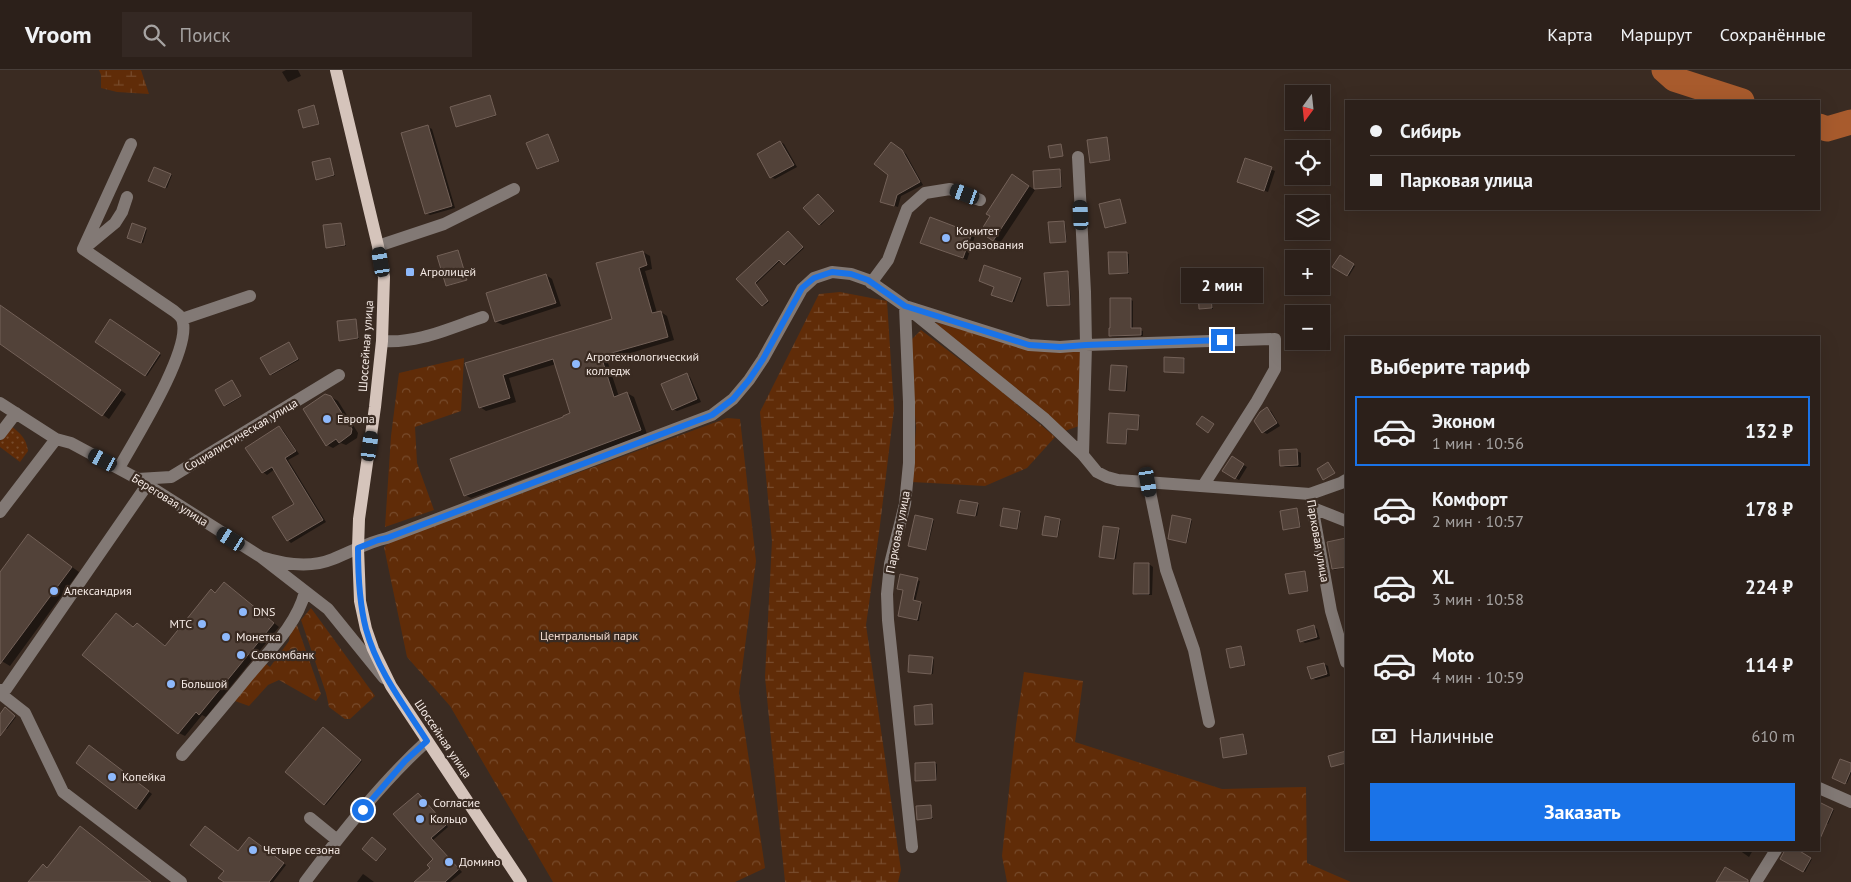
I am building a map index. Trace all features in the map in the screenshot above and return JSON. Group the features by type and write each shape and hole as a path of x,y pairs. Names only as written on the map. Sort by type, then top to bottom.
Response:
{"main road":[{"name":"Шоссейная улица","path":"336,70 384,277 382,341 375,407 359,519 360,601 366,629 373,649 391,686 521,882"}],"street":[{"path":"83,249 130,144"},
{"path":"1078,156 1086,345 1083,454"},
{"path":"378,246 444,224 514,189"},
{"path":"872,283 888,260 908,209 925,193 950,189 980,200"},
{"path":"83,249 116,223 128,197"},
{"path":"83,249 174,310 182,319 183,333 161,395 119,468"},
{"name":"Парковая улица","path":"358,548 397,535 712,415 733,399 749,380 763,359 802,288 814,278 832,272 851,274 872,283 905,306 1044,419 1083,454 1097,472 1107,477 1148,482 1310,494 1331,611 1345,659"},
{"path":"182,319 250,296"},
{"name":"Парковая улица","path":"905,306 1029,345 1060,347 1275,339 1275,369 1203,486"},
{"name":"Парковая улица","path":"905,306 909,402 909,463 906,504 890,564 887,594 888,620 912,847"},
{"path":"382,341 399,342 424,338 483,317"},
{"name":"Социалистическая улица","path":"143,482 171,477 339,375"},
{"name":"Береговая улица","path":"0,403 56,440 71,443 143,482 261,558 328,609 391,686"},
{"path":"0,434 16,413"},
{"path":"0,512 56,440"},
{"path":"1310,494 1345,481"},
{"path":"143,482 2,691 24,713 63,792 182,882"},
{"path":"1148,482 1166,570 1194,650 1209,722"},
{"path":"1312,508 1345,520"},
{"name":"Береговая улица","path":"261,558 282,563 302,564 331,560 358,548"},
{"path":"182,755 297,614 305,592"},
{"path":"305,882 337,840 405,761 427,741"},
{"path":"1820,788 1851,802"},
{"path":"310,818 337,840"},
{"path":"1756,882 1775,851"}],"green space":[{"path":"99,70 141,70 149,94 117,92 101,88"},
{"path":"840,292 887,301 894,409 866,625 901,870 898,882 785,882 765,677 772,541 760,412 819,294"},
{"path":"933,322 982,334 1082,350 1079,426 1065,431"},
{"path":"921,330 1000,390 1055,437 1027,468 985,486 912,482 916,427 909,342"},
{"path":"464,358 461,411 415,427 417,463 434,510 385,527 391,436 399,373"},
{"name":"Центральный парк","path":"727,418 740,419 756,561 739,693 765,868 735,882 553,882 450,706 407,657 384,547 390,542"},
{"path":"11,426 18,431 26,443 28,451 20,462 0,447 0,441"},
{"path":"311,608 375,696 350,719 345,719 329,707 301,620"},
{"path":"297,625 321,694 316,701 279,680 268,685 249,706 235,701 265,663 270,667 289,641 290,633"},
{"path":"1024,672 1083,681 1075,742 1222,789 1306,787 1307,863 1351,882 1007,882 1002,856 1016,725"}],"building":[{"path":"490,95 496,115 456,127 450,107"},
{"path":"314,105 319,124 303,128 298,110"},
{"path":"428,125 452,206 425,214 401,133"},
{"path":"548,134 559,161 537,169 526,143"},
{"path":"1107,137 1110,160 1090,163 1087,140"},
{"path":"780,141 794,165 770,178 757,154"},
{"path":"891,142 902,150 920,182 897,195 894,206 880,202 888,175 874,164"},
{"path":"1061,144 1063,156 1050,158 1048,146"},
{"path":"330,158 334,175 316,180 312,162"},
{"path":"1245,158 1272,167 1264,191 1237,182"},
{"path":"154,167 171,174 165,188 148,181"},
{"path":"1060,169 1061,187 1034,189 1033,171"},
{"path":"1012,174 1029,186 993,241 980,232 990,216 986,214"},
{"path":"818,194 834,211 819,225 803,208"},
{"path":"1120,199 1126,223 1105,228 1099,204"},
{"name":"Комитет образования","path":"930,217 972,233 963,258 920,243"},
{"path":"1064,221 1066,242 1050,243 1048,222"},
{"path":"132,223 146,228 141,243 127,238"},
{"path":"341,223 345,245 326,248 323,225"},
{"path":"788,231 803,247 784,265 779,260 755,283 768,301 762,306 736,279"},
{"path":"458,250 467,280 446,286 437,256"},
{"path":"643,251 647,265 639,268 652,313 661,311 668,337 601,356 614,397 627,392 641,430 464,496 450,459 570,413 553,359 503,375 510,398 479,408 465,363 612,319 596,263"},
{"path":"1108,252 1127,252 1128,273 1109,274"},
{"path":"1340,255 1354,264 1347,276 1332,267"},
{"path":"984,265 1021,278 1012,302 991,295 994,287 979,281"},
{"path":"1068,271 1070,305 1047,306 1044,273"},
{"path":"546,274 556,303 495,322 486,293"},
{"path":"1198,290 1211,290 1212,308 1199,309"},
{"path":"1110,298 1131,298 1131,328 1141,328 1141,335 1109,336"},
{"path":"0,305 121,390 102,416 0,344"},
{"path":"110,319 160,353 145,376 95,342"},
{"path":"356,319 358,338 339,341 337,321"},
{"path":"289,342 298,359 270,375 260,358"},
{"path":"1164,357 1184,358 1184,373 1164,372"},
{"path":"1111,365 1127,366 1125,391 1109,390"},
{"path":"687,373 697,399 672,410 661,384"},
{"path":"232,380 241,396 224,406 215,390"},
{"name":"Европа","path":"325,394 331,396 352,429 351,434 339,443 336,439 326,446 303,409"},
{"path":"1267,407 1277,423 1262,433 1254,421 1260,412"},
{"path":"1109,413 1139,415 1138,430 1127,429 1126,444 1107,443"},
{"path":"1202,416 1214,424 1208,433 1196,424"},
{"path":"279,426 296,451 285,458 323,520 287,541 272,517 294,504 272,467 262,473 245,448"},
{"path":"1297,449 1298,465 1280,466 1279,450"},
{"path":"1232,456 1244,464 1235,479 1222,471"},
{"path":"1328,462 1335,473 1323,480 1317,469"},
{"path":"960,500 978,503 975,516 957,513"},
{"path":"1003,508 1020,511 1017,529 1000,526"},
{"path":"1297,508 1300,527 1283,530 1280,511"},
{"path":"915,515 933,519 926,550 908,546"},
{"path":"1172,515 1191,519 1186,543 1168,539"},
{"path":"1045,516 1060,519 1057,537 1042,535"},
{"path":"1103,526 1119,528 1114,559 1099,557"},
{"path":"28,534 72,567 0,664 0,572"},
{"path":"1345,538 1345,567 1332,569 1327,542"},
{"path":"1134,563 1149,563 1149,594 1133,594"},
{"path":"1305,571 1308,591 1289,594 1285,574"},
{"path":"900,574 918,578 913,600 921,602 917,620 898,616 903,590 897,589"},
{"name":"Большой","path":"224,582 274,623 199,715 196,712 178,734 82,655 116,613 133,627 137,623 165,646 211,589 215,593"},
{"path":"1314,625 1317,637 1300,642 1297,630"},
{"path":"1241,646 1245,665 1230,668 1226,649"},
{"path":"909,655 933,657 931,674 908,672"},
{"path":"1324,663 1327,674 1311,679 1307,667"},
{"path":"932,704 933,724 915,725 914,706"},
{"path":"5,707 15,716 0,736 0,714"},
{"path":"323,727 361,760 324,805 285,772"},
{"path":"1243,734 1247,754 1223,758 1220,738"},
{"name":"Копейка","path":"89,745 149,791 136,809 76,763"},
{"path":"1345,751 1345,763 1331,767 1328,756"},
{"path":"1840,759 1851,763 1851,770 1845,784 1832,778"},
{"path":"935,762 936,780 915,781 915,763"},
{"path":"418,793 446,825 431,838 459,869 445,882 414,882 430,868 427,865 433,859 393,814"},
{"path":"1820,802 1833,809 1820,839"},
{"path":"931,805 932,818 917,820 916,806"},
{"path":"80,826 151,882 28,882 43,864 47,868"},
{"name":"Четыре сезона","path":"205,826 238,851 249,837 284,863 269,882 224,882 218,878 224,871 190,845"},
{"path":"372,837 386,849 376,861 362,849"},
{"path":"1784,851 1800,851 1811,858 1803,872 1780,859"},
{"path":"1725,867 1748,880 1748,882 1716,882"}],"waterway":[{"path":"1664,70 1674,79 1739,100"},
{"path":"1820,126 1827,129 1851,122"}],"place":[{"name":"Комитет образования","path":"946,238"},
{"name":"Агролицей","path":"410,272"},
{"name":"Агротехнологический колледж","path":"576,364"},
{"name":"Европа","path":"327,419"},
{"name":"Александрия","path":"54,591"},
{"name":"DNS","path":"243,612"},
{"name":"МТС","path":"202,624"},
{"name":"Монетка","path":"226,637"},
{"name":"Совкомбанк","path":"241,655"},
{"name":"Большой","path":"171,684"},
{"name":"Копейка","path":"112,777"},
{"name":"Согласие","path":"423,803"},
{"name":"Кольцо","path":"420,819"},
{"name":"Четыре сезона","path":"253,850"},
{"name":"Домино","path":"449,862"}],"route":[{"path":"363,810 405,761 427,741 391,686 373,649 366,629 360,601 358,548 712,415 733,399 749,380 763,359 802,288 814,278 832,272 851,274 868,280 905,306 1029,345 1060,347 1222,340"}]}
